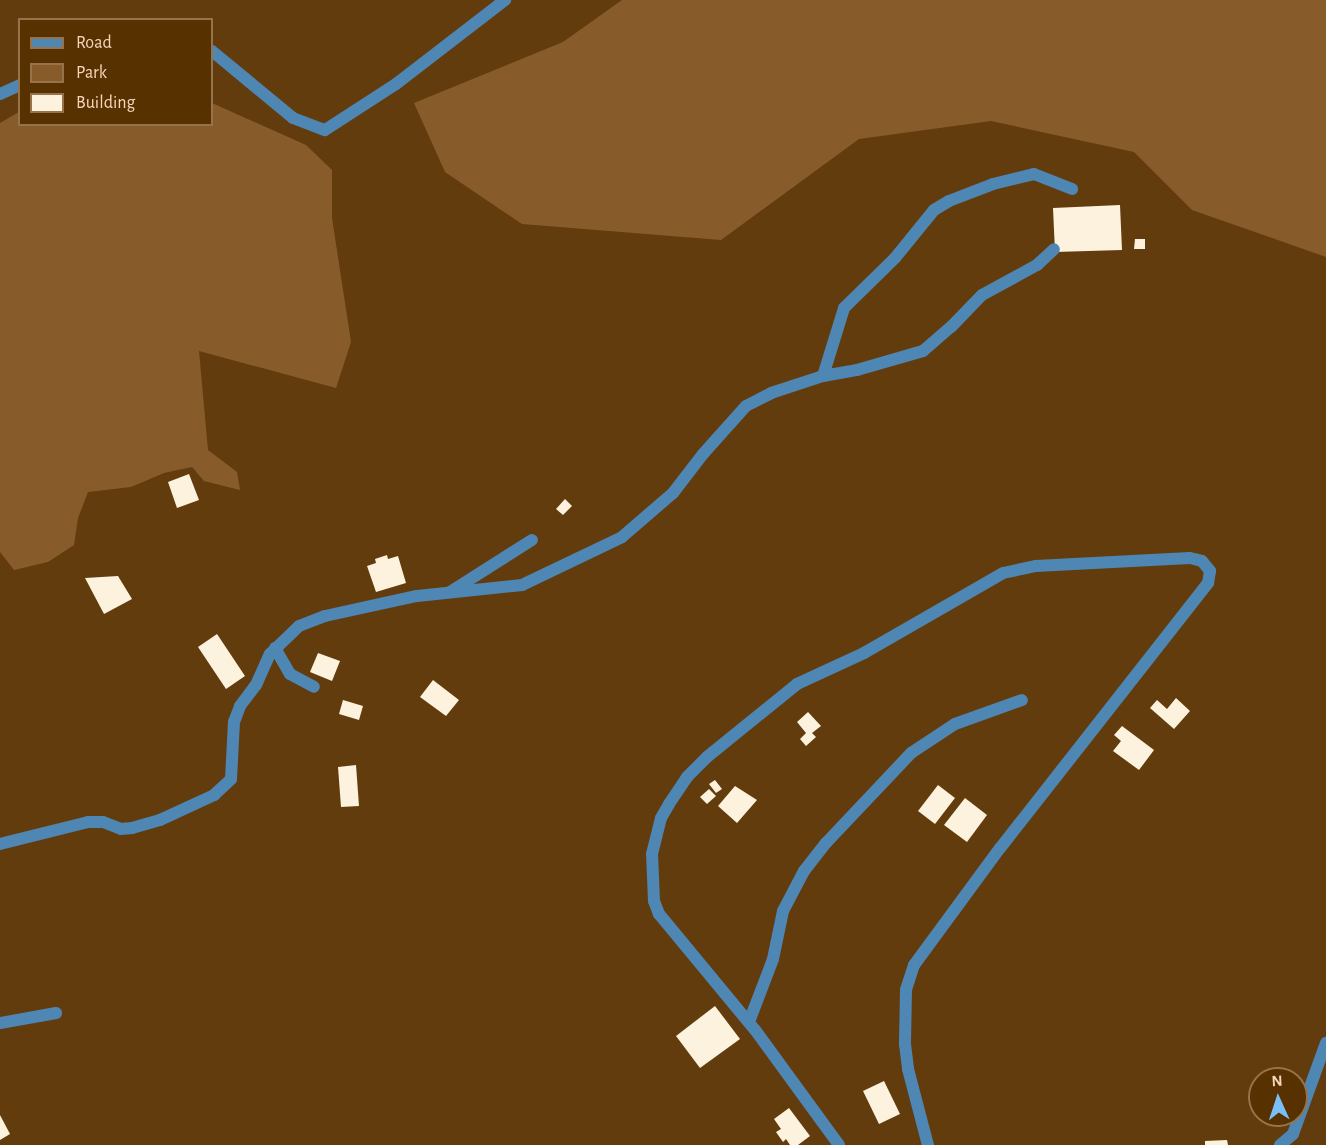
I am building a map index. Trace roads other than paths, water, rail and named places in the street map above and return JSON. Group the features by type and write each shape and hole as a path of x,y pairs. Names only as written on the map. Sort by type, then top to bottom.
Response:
{"street":[{"path":"213,52 293,118 325,130 396,84 505,0"},
{"path":"0,94 18,86"},
{"path":"823,376 844,308 895,258 934,210 949,201 993,184 1034,174 1072,189"},
{"path":"0,844 88,822 103,822 121,829 132,828 165,818 214,795 231,779 233,730 240,706 256,685 275,648 299,626 316,618 417,596 522,585 582,559 622,537 673,493 703,454 746,406 771,393 823,376 857,370 923,351 951,327 982,295 1036,265 1054,249"},
{"path":"449,593 532,540"},
{"path":"839,1145 749,1022 668,927 654,901 651,867 657,830 669,804 687,777 707,757 797,684 864,653 1003,573 1036,566 1190,558 1202,561 1210,571 1208,583 1000,848 914,965 906,990 905,1044 908,1068 928,1145"},
{"path":"275,648 290,674 314,687"},
{"path":"749,1022 773,959 783,911 804,871 826,843 911,753 955,724 1022,700"},
{"path":"0,1023 56,1012"},
{"path":"1280,1145 1293,1134 1326,1043"}]}
